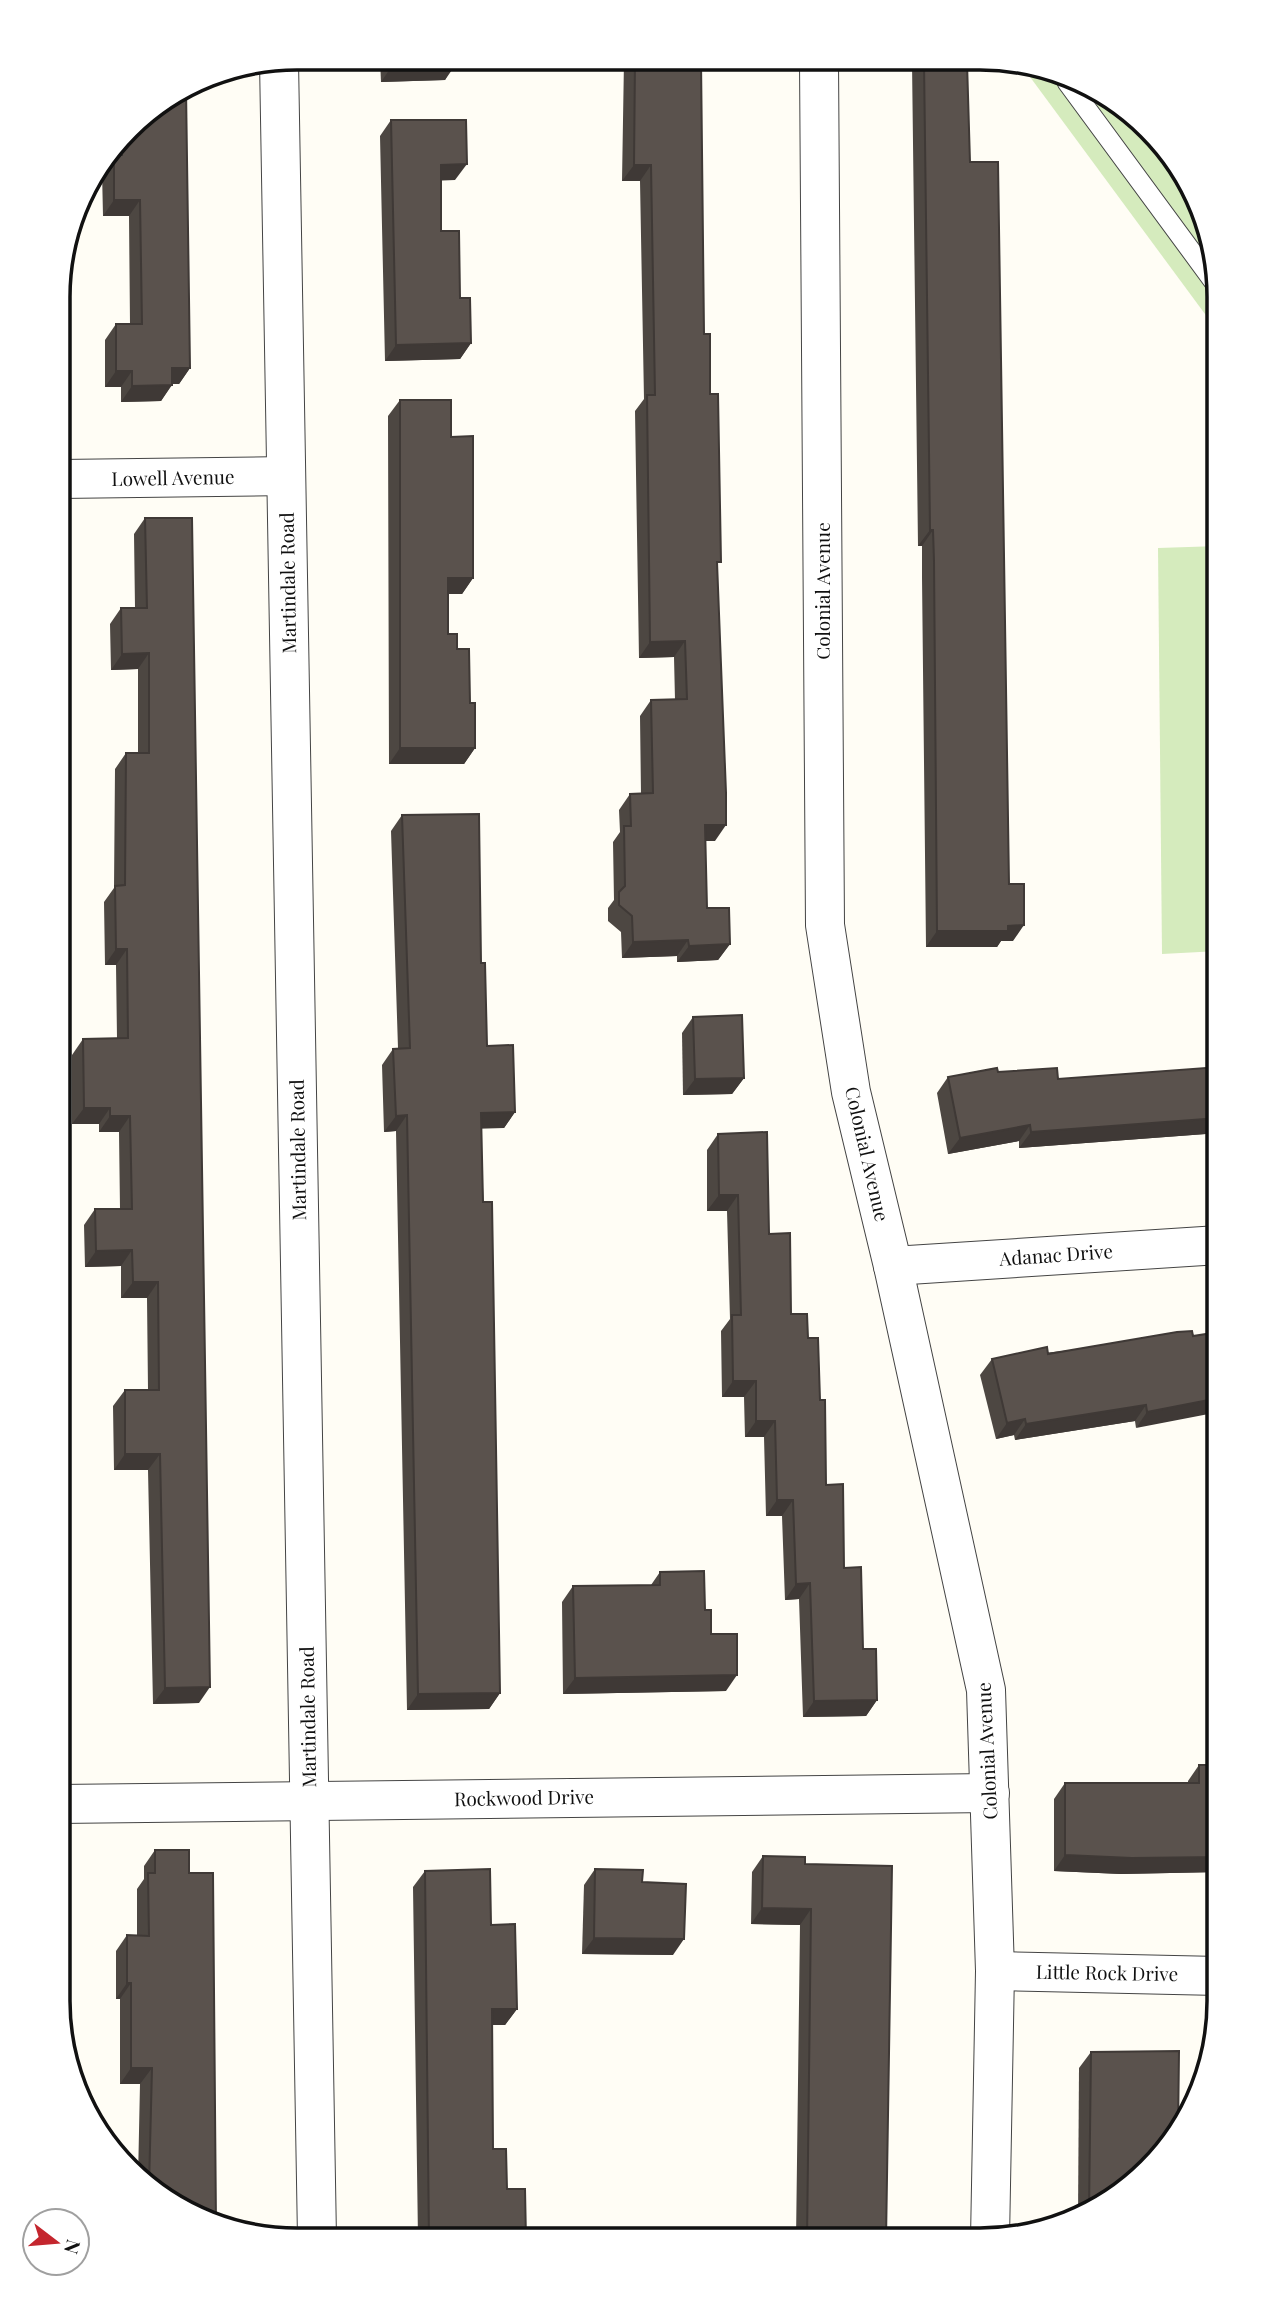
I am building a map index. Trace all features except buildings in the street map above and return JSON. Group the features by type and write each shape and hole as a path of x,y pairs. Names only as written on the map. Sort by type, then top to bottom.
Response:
{"street":[{"name":"Colonial Avenue","path":"819,70 825,925 851,1092 893,1266 986,1690 995,1972 990,2227"},
{"name":"Martindale Road","path":"279,71 317,2228"},
{"name":"Lowell Avenue","path":"70,479 286,476"},
{"name":"Adanac Drive","path":"893,1266 1207,1246"},
{"name":"Rockwood Drive","path":"70,1804 990,1793"},
{"name":"Little Rock Drive","path":"995,1972 1207,1976"}],"lane":[{"path":"1073,90 1205,270"}],"green space":[{"path":"1029,75 1080,93 1106,108 1130,126 1151,147 1169,171 1184,197 1199,239 1205,268 1207,317"},
{"path":"1207,546 1207,952 1162,954 1158,548"}]}
